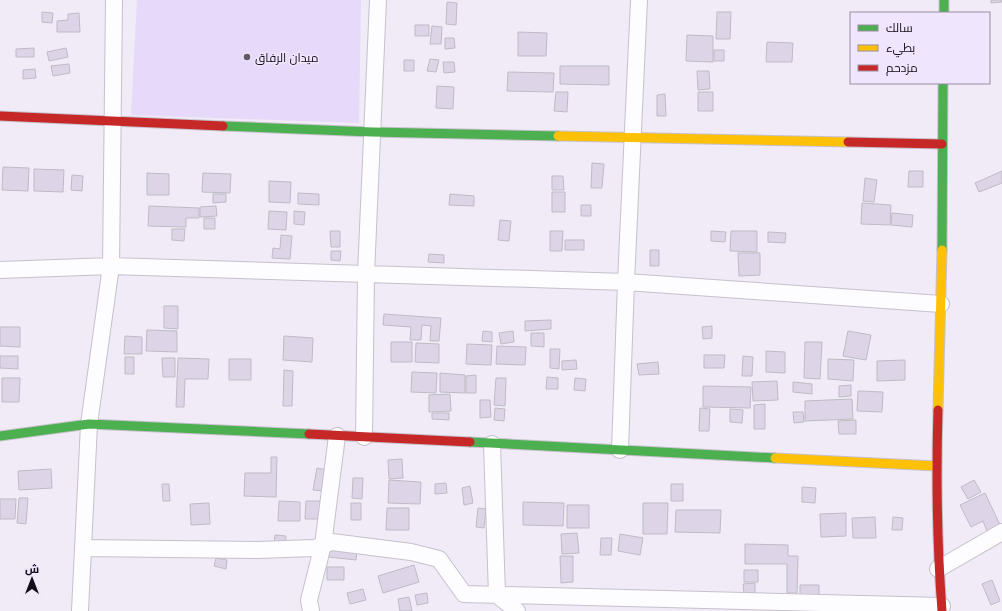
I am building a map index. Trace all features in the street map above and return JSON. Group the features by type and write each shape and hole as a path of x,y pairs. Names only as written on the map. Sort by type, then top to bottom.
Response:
{"street":[{"path":"80,611 89,424 111,266 114,0"},
{"path":"364,437 366,274 378,0"},
{"path":"620,450 639,0"},
{"path":"944,0 944,12"},
{"path":"83,548 258,550 314,548 332,542 411,552 439,559 464,594 942,609 938,569 936,466 941,304 943,84"},
{"path":"0,116 372,132 942,144"},
{"path":"0,270 111,266 626,282 941,304"},
{"path":"0,436 89,424 936,466"},
{"path":"311,611 310,600 322,545 337,436"},
{"path":"492,444 497,595 499,611"},
{"path":"938,569 1002,532"},
{"path":"497,595 517,611"}],"shaded area":[{"name":"ميدان الرفاق","path":"137,0 361,0 359,123 131,115"}],"building":[{"path":"991,0 1002,0 1002,2 991,3"},
{"path":"447,2 457,3 456,25 446,24"},
{"path":"42,12 53,13 52,23 42,22"},
{"path":"717,12 731,12 730,39 716,39"},
{"path":"79,13 80,32 57,32 57,21 68,20 68,14"},
{"path":"415,25 429,25 429,36 415,36"},
{"path":"432,26 442,27 441,44 430,44"},
{"path":"518,32 547,33 546,56 518,56"},
{"path":"687,35 713,36 713,62 686,61"},
{"path":"445,38 454,38 455,48 445,49"},
{"path":"767,42 793,43 792,62 766,62"},
{"path":"34,48 34,57 16,57 16,49"},
{"path":"66,48 68,57 49,61 47,52"},
{"path":"714,50 724,50 724,61 714,61"},
{"path":"430,59 439,60 436,72 427,71"},
{"path":"404,60 414,60 414,71 404,71"},
{"path":"443,62 454,62 455,72 444,73"},
{"path":"69,64 70,73 53,76 51,66"},
{"path":"560,66 609,66 609,85 560,84"},
{"path":"35,69 36,78 23,79 23,70"},
{"path":"697,71 709,71 710,89 698,90"},
{"path":"508,72 554,73 553,92 507,91"},
{"path":"437,86 454,87 453,109 436,108"},
{"path":"556,92 568,92 567,112 554,111"},
{"path":"698,92 713,92 713,111 698,111"},
{"path":"665,94 666,116 657,116 657,95"},
{"path":"592,163 604,164 602,188 591,188"},
{"path":"3,167 29,168 28,191 2,190"},
{"path":"34,169 64,170 63,192 34,191"},
{"path":"909,171 923,171 923,187 908,187"},
{"path":"1002,171 1002,183 979,192 975,183"},
{"path":"147,173 169,174 169,195 147,195"},
{"path":"203,173 231,174 230,193 202,192"},
{"path":"72,175 83,176 82,191 71,190"},
{"path":"552,176 563,176 564,190 552,190"},
{"path":"865,178 877,180 874,202 863,201"},
{"path":"269,181 291,182 290,203 269,202"},
{"path":"552,192 565,192 565,212 552,212"},
{"path":"298,193 319,194 319,205 298,204"},
{"path":"213,194 226,194 226,202 213,203"},
{"path":"450,194 474,196 474,206 449,205"},
{"path":"862,203 891,205 890,225 861,224"},
{"path":"581,205 591,205 591,216 581,216"},
{"path":"149,206 199,208 199,218 186,218 186,227 148,226"},
{"path":"216,206 217,216 200,217 200,207"},
{"path":"269,211 287,212 286,230 268,229"},
{"path":"294,211 305,212 304,225 294,224"},
{"path":"892,213 913,215 912,227 891,225"},
{"path":"204,218 215,218 215,229 204,229"},
{"path":"500,220 511,221 509,241 498,240"},
{"path":"172,229 185,229 184,241 172,240"},
{"path":"330,231 340,231 340,247 331,247"},
{"path":"550,231 563,231 562,251 550,251"},
{"path":"711,231 726,232 725,242 711,241"},
{"path":"731,231 757,231 757,252 730,251"},
{"path":"768,232 786,233 785,243 768,242"},
{"path":"281,235 292,236 290,259 272,258 273,248 280,249"},
{"path":"565,240 584,240 584,250 565,250"},
{"path":"650,250 659,250 659,266 650,266"},
{"path":"331,251 341,251 340,261 331,260"},
{"path":"738,253 760,253 760,275 739,276"},
{"path":"429,254 444,255 444,263 428,262"},
{"path":"164,306 178,306 178,329 164,328"},
{"path":"384,314 441,318 439,341 430,341 431,326 422,325 421,340 410,340 411,327 383,325"},
{"path":"551,320 551,329 525,331 525,321"},
{"path":"712,326 712,338 703,339 702,327"},
{"path":"0,327 20,327 20,347 0,346"},
{"path":"147,330 177,331 177,352 146,351"},
{"path":"483,331 492,332 492,342 482,341"},
{"path":"513,331 514,342 501,344 499,333"},
{"path":"848,331 871,335 866,360 843,356"},
{"path":"531,333 544,333 544,347 531,346"},
{"path":"125,336 142,337 142,354 124,354"},
{"path":"284,336 313,338 312,362 283,360"},
{"path":"391,342 412,342 412,362 391,362"},
{"path":"805,342 822,342 820,379 804,378"},
{"path":"416,343 439,344 439,363 415,362"},
{"path":"467,344 492,345 491,365 466,364"},
{"path":"497,346 526,347 525,365 496,364"},
{"path":"550,349 560,349 559,369 550,368"},
{"path":"766,351 785,352 785,373 766,372"},
{"path":"704,355 725,355 724,368 704,368"},
{"path":"0,356 18,356 18,369 0,368"},
{"path":"743,356 753,357 752,376 742,376"},
{"path":"125,357 134,357 134,374 125,374"},
{"path":"162,358 175,358 175,377 163,377"},
{"path":"178,358 209,359 208,379 185,379 184,407 176,407"},
{"path":"229,359 251,359 251,380 229,380"},
{"path":"828,359 854,360 853,381 828,379"},
{"path":"576,360 577,369 562,370 562,361"},
{"path":"905,360 905,380 877,381 877,361"},
{"path":"658,362 659,374 639,375 637,364"},
{"path":"284,370 293,371 292,406 283,406"},
{"path":"412,372 437,373 436,393 411,392"},
{"path":"440,373 465,375 465,393 440,392"},
{"path":"476,375 476,393 466,393 466,376"},
{"path":"547,377 558,378 558,389 546,389"},
{"path":"2,378 20,378 19,402 2,402"},
{"path":"496,378 506,378 505,406 494,405"},
{"path":"575,378 586,379 585,391 574,390"},
{"path":"777,381 778,400 753,401 752,382"},
{"path":"793,382 812,384 812,394 793,392"},
{"path":"851,385 851,396 839,397 839,386"},
{"path":"703,386 751,387 750,408 703,407"},
{"path":"858,391 883,392 882,412 857,411"},
{"path":"450,394 451,411 429,412 429,395"},
{"path":"852,399 853,419 805,421 805,401"},
{"path":"480,400 490,400 491,417 480,418"},
{"path":"765,404 765,429 754,429 754,405"},
{"path":"495,408 505,409 504,421 494,420"},
{"path":"700,408 710,409 709,431 699,431"},
{"path":"730,409 743,410 742,423 730,422"},
{"path":"793,412 803,412 804,422 794,423"},
{"path":"432,413 449,413 449,420 432,419"},
{"path":"856,420 856,434 839,434 838,421"},
{"path":"271,457 277,457 276,497 244,496 245,473 271,473"},
{"path":"402,459 403,478 389,479 388,460"},
{"path":"317,468 328,470 324,491 313,490"},
{"path":"51,469 52,488 19,490 18,471"},
{"path":"353,478 363,478 362,499 352,498"},
{"path":"389,480 421,482 420,504 388,503"},
{"path":"974,480 981,492 968,499 961,487"},
{"path":"446,483 447,493 435,494 435,484"},
{"path":"162,484 169,484 170,501 163,501"},
{"path":"671,484 683,484 683,501 671,501"},
{"path":"470,486 473,503 464,505 462,488"},
{"path":"802,487 816,488 815,503 802,502"},
{"path":"985,493 1000,525 987,531 983,521 971,527 960,505"},
{"path":"19,498 28,498 26,524 17,523"},
{"path":"0,499 16,499 15,519 0,519"},
{"path":"279,501 300,502 300,521 278,521"},
{"path":"306,501 323,501 322,519 305,519"},
{"path":"523,502 564,503 563,526 523,525"},
{"path":"209,503 210,524 191,525 190,504"},
{"path":"351,503 361,503 361,520 351,520"},
{"path":"643,503 668,503 667,534 643,534"},
{"path":"567,505 589,505 589,528 567,528"},
{"path":"387,508 409,508 409,530 386,530"},
{"path":"478,508 486,509 484,528 476,527"},
{"path":"676,510 721,510 720,533 675,532"},
{"path":"846,513 846,536 821,537 820,514"},
{"path":"875,517 876,538 853,538 852,518"},
{"path":"893,517 903,518 902,530 892,530"},
{"path":"577,533 579,553 562,554 561,534"},
{"path":"620,534 643,538 640,555 618,551"},
{"path":"275,535 286,536 285,545 274,545"},
{"path":"601,538 612,538 611,555 600,555"},
{"path":"745,544 788,545 788,556 798,556 797,593 787,593 787,564 745,564"},
{"path":"330,547 357,551 356,560 329,557"},
{"path":"560,556 573,556 573,582 561,583"},
{"path":"216,558 227,560 226,569 214,566"},
{"path":"414,565 419,582 383,593 378,576"},
{"path":"327,567 344,567 344,580 327,580"},
{"path":"744,570 758,570 758,582 744,582"},
{"path":"992,580 1000,601 991,605 982,584"},
{"path":"755,583 755,593 744,593 743,584"},
{"path":"800,585 819,585 819,596 800,595"},
{"path":"363,589 366,600 350,604 347,593"},
{"path":"427,593 428,603 417,605 415,595"},
{"path":"409,597 412,611 400,611 398,599"}],"traffic: fast":[{"path":"944,0 944,12"},
{"path":"942,250 943,84"},
{"path":"223,126 372,132 558,136"},
{"path":"0,436 89,424 309,434"},
{"path":"470,442 775,458"}],"traffic: slow":[{"path":"558,136 848,142"},
{"path":"938,410 942,250"},
{"path":"775,458 936,466"}],"traffic: jam":[{"path":"0,116 223,126"},
{"path":"848,142 942,144"},
{"path":"938,410 937,510 942,611"},
{"path":"309,434 470,442"}],"place":[{"name":"ميدان الرفاق","path":"247,57"}]}
